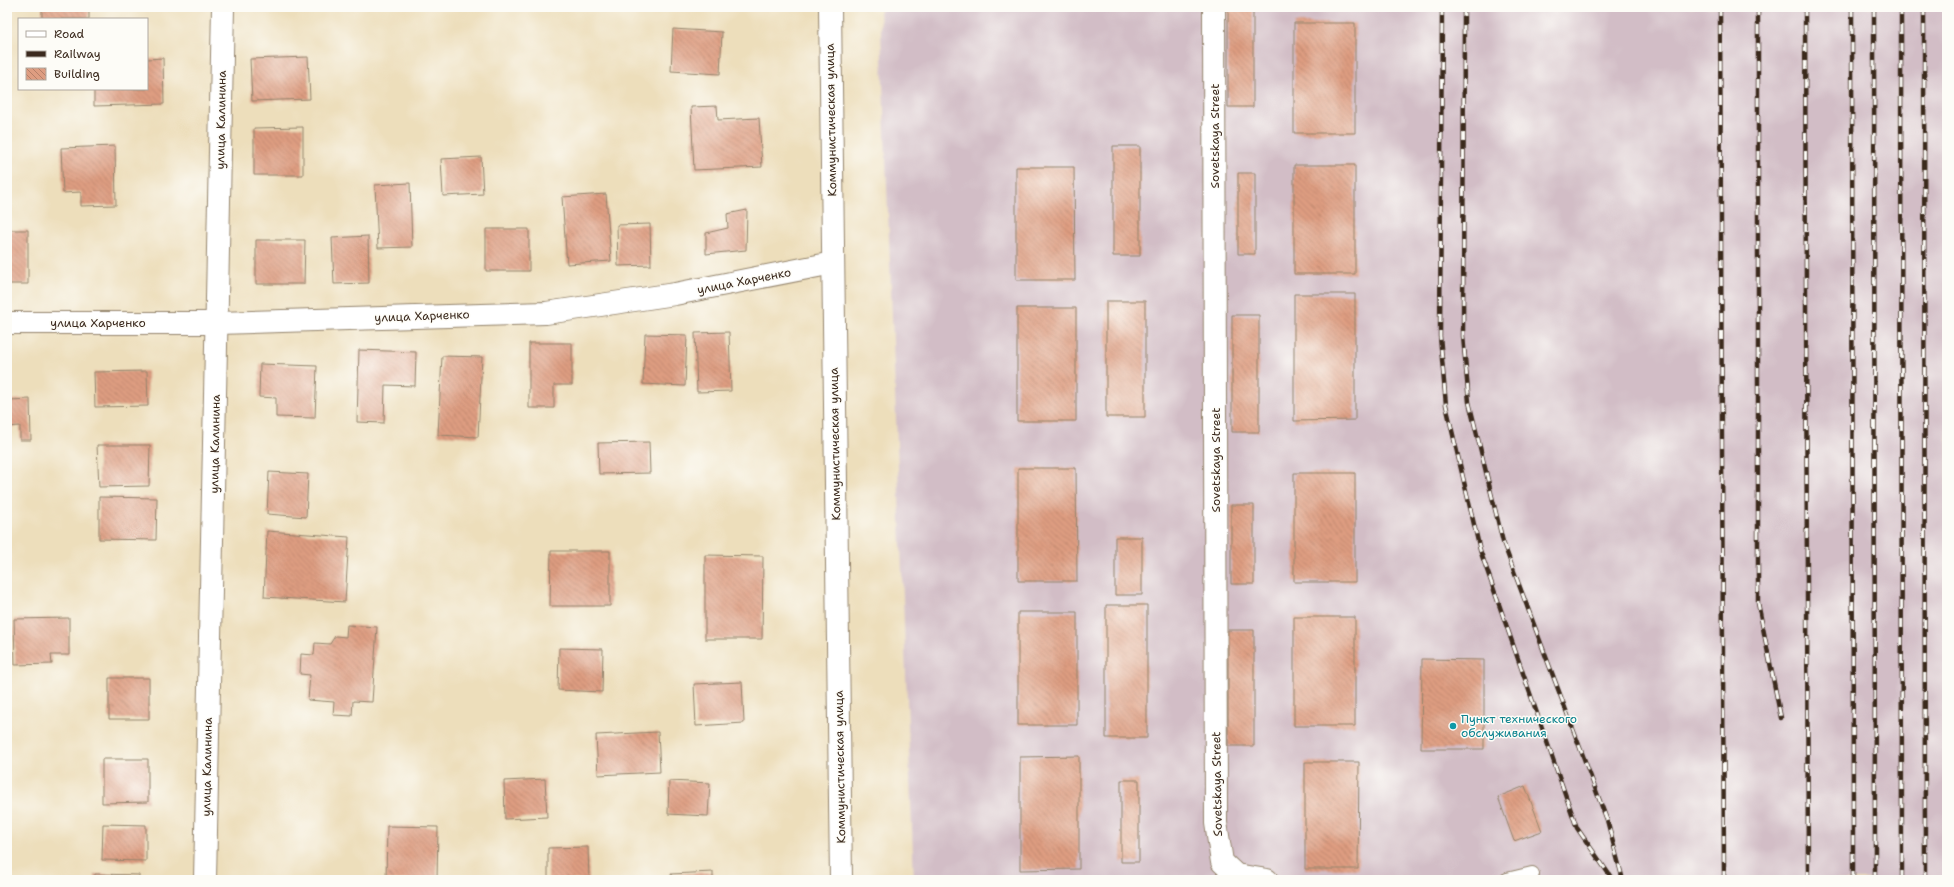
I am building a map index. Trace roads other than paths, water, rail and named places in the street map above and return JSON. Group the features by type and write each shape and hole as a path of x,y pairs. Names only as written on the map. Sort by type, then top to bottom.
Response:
{"street":[{"name":"улица Калинина","path":"205,880 218,323 223,7"},
{"name":"Коммунистическая улица","path":"830,7 841,880"},
{"name":"Sovetskaya Street","path":"1214,7 1216,823 1222,862 1236,875 1267,880"},
{"name":"улица Харченко","path":"7,323 218,323 546,313 675,294 833,262"}],"lane":[{"path":"1507,880 1532,874"}],"railway":[{"path":"1442,7 1440,336 1446,405 1480,550 1577,828 1613,880"},
{"path":"1464,7 1463,336 1469,402 1503,542 1607,820 1623,880"},
{"path":"1720,7 1724,880"},
{"path":"1758,7 1758,603 1781,718"},
{"path":"1805,7 1808,880"},
{"path":"1852,7 1853,880"},
{"path":"1874,7 1875,880"},
{"path":"1901,7 1902,880"},
{"path":"1924,7 1925,880"}],"place":[{"name":"Пункт технического обслуживания","path":"1453,726"}]}
